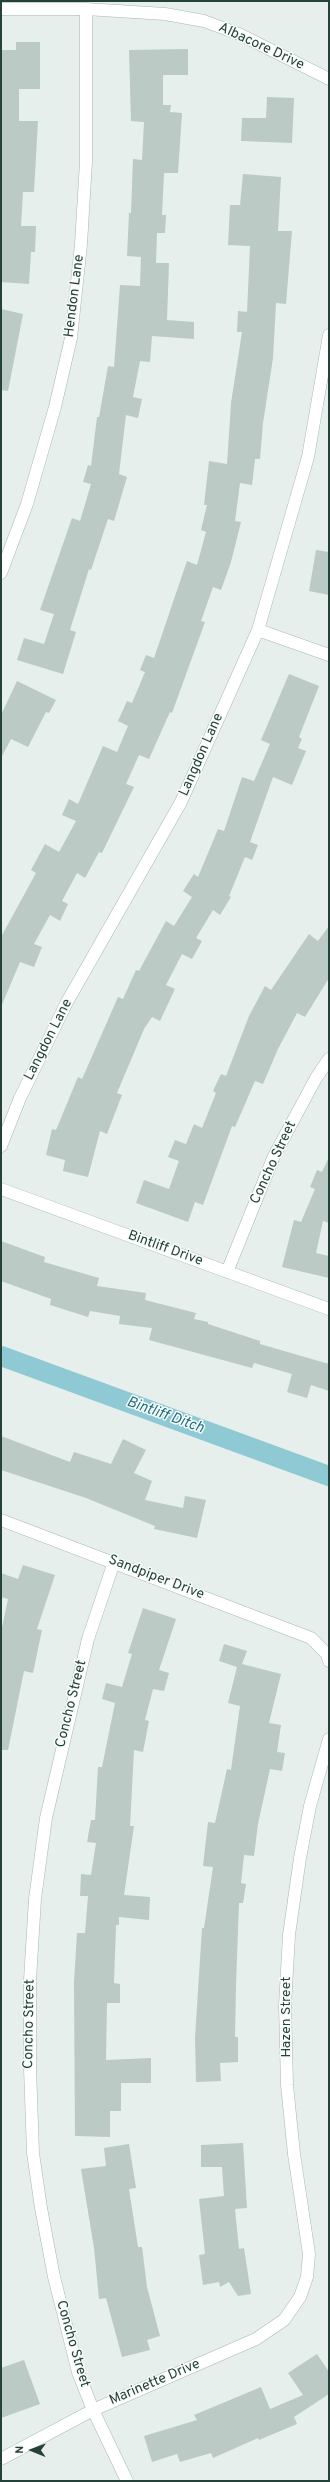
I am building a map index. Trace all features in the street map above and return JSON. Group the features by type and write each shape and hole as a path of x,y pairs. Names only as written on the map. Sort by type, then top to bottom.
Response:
{"street":[{"name":"Albacore Drive","path":"1,9 86,9 165,14 204,21 239,34 329,79"},
{"name":"Hendon Lane","path":"1,573 27,504 55,407 71,338 81,244 86,162 86,9"},
{"name":"Langdon Lane","path":"1,1146 20,1098 67,1002 181,802 258,630 308,457 329,335"},
{"path":"258,630 329,655"},
{"name":"Concho Street","path":"227,1272 274,1156 316,1078 329,1059"},
{"name":"Bintliff Drive","path":"1,1189 329,1310"},
{"name":"Sandpiper Drive","path":"1,1520 311,1638 327,1654 329,1661"},
{"name":"Concho Street","path":"114,1562 88,1639 46,1818 35,1899 30,1980 30,2083 33,2153 41,2208 54,2277 78,2372 93,2410 127,2481"},
{"name":"Hazen Street","path":"300,2297 307,2277 309,2254 293,2146 287,2085 284,2006 289,1935 300,1858 310,1806 329,1739"},
{"name":"Marinette Drive","path":"1,2460 93,2410 256,2339 284,2320 300,2297"}],"building":[{"path":"16,42 40,42 40,89 19,89 19,121 38,121 34,192 23,192 21,226 36,226 35,252 31,252 29,284 1,282 1,50 16,50"},
{"path":"188,49 188,75 163,75 163,105 171,105 170,112 182,113 178,173 164,173 162,215 166,215 165,233 157,233 156,263 169,263 167,320 194,322 194,339 152,336 150,362 140,361 133,397 142,399 138,418 126,415 119,474 127,477 114,521 108,519 91,570 89,569 70,630 76,632 63,674 17,660 24,638 44,644 54,614 40,610 72,518 80,521 91,484 83,482 88,465 91,466 97,417 99,417 108,366 114,367 120,285 140,286 141,257 127,256 129,213 131,213 133,159 142,160 144,122 131,121 129,50"},
{"path":"267,97 294,98 292,143 241,141 242,118 266,118"},
{"path":"243,174 281,177 278,231 292,231 286,304 276,303 273,358 263,423 260,459 255,459 252,485 240,483 235,521 241,522 231,562 221,590 213,587 201,621 205,622 172,713 170,712 149,759 139,755 126,784 134,787 102,853 99,852 85,878 77,873 62,901 68,904 60,921 50,915 34,944 42,947 34,967 20,962 1,1007 1,937 36,873 31,870 45,844 59,852 76,821 62,815 69,799 78,804 103,746 117,752 128,726 118,721 127,701 132,703 145,672 140,670 146,655 154,658 187,561 197,565 206,532 201,530 207,505 204,505 209,461 227,464 231,403 242,332 237,332 238,311 247,312 250,246 228,245 230,205 240,205"},
{"path":"1,309 23,314 8,391 1,390"},
{"path":"316,550 329,552 329,595 309,591"},
{"path":"289,674 319,686 299,737 302,739 298,748 306,751 292,785 273,777 250,842 258,845 252,860 245,857 229,896 231,897 220,915 213,910 196,938 202,941 192,959 182,954 166,985 175,989 160,1021 152,1017 144,1029 117,1093 122,1095 107,1134 100,1131 88,1177 63,1171 65,1160 46,1155 52,1129 56,1130 78,1077 82,1079 118,997 123,999 136,970 139,971 166,921 174,926 192,897 183,891 194,874 198,877 218,829 224,831 242,777 254,781 270,744 261,740"},
{"path":"17,681 56,700 49,713 46,712 28,747 11,739 1,758 1,715"},
{"path":"329,926 329,978 305,1017 297,1013 278,1049 263,1084 255,1081 235,1127 232,1126 203,1205 195,1202 188,1222 136,1203 144,1180 169,1189 179,1161 168,1157 175,1140 186,1144 194,1124 202,1128 216,1093 213,1091 221,1074 226,1076 249,1016 265,986 271,990 309,934 318,941"},
{"path":"329,1157 329,1223 323,1221 316,1253 329,1256 329,1278 282,1267 294,1220 301,1222 315,1189 310,1187 317,1170 322,1172"},
{"path":"1,1241 45,1257 44,1262 99,1278 97,1286 146,1293 145,1300 196,1313 194,1319 208,1322 208,1324 260,1341 260,1344 329,1364 329,1391 311,1385 307,1398 287,1392 292,1374 254,1363 252,1368 149,1340 152,1328 119,1324 120,1316 90,1311 88,1317 50,1305 51,1299 1,1281"},
{"path":"1,1436 70,1462 74,1452 111,1464 123,1439 146,1450 134,1473 152,1481 145,1500 183,1508 185,1496 206,1500 197,1538 154,1529 155,1526 86,1498 1,1470"},
{"path":"23,1565 55,1575 37,1629 42,1630 33,1673 24,1671 8,1750 1,1750 1,1632 8,1599 1,1597 1,1573 18,1579"},
{"path":"143,1608 176,1619 159,1670 169,1673 164,1691 153,1689 145,1720 149,1721 143,1752 134,1750 130,1826 134,1826 124,1895 150,1897 149,1920 119,1917 119,1925 116,1925 114,1983 120,1984 120,2003 107,2003 106,2060 151,2058 151,2083 121,2083 121,2111 110,2111 110,2137 75,2136 74,1982 77,1933 85,1933 88,1896 80,1896 81,1874 91,1875 96,1843 87,1842 91,1820 95,1820 98,1767 102,1767 115,1703 102,1699 106,1683 122,1687 132,1654 128,1653"},
{"path":"224,1644 247,1651 242,1664 281,1674 269,1723 281,1725 277,1752 285,1753 282,1771 270,1769 258,1824 254,1856 244,1855 241,1883 246,1884 243,1903 239,1903 236,1985 235,2037 238,2037 238,2062 220,2063 221,2081 196,2082 195,2038 202,1928 204,1928 213,1867 203,1866 208,1822 215,1823 227,1769 231,1770 240,1706 228,1703 237,1667 219,1661"},
{"path":"243,2143 247,2208 235,2209 239,2249 244,2248 251,2294 238,2296 229,2282 220,2287 219,2282 203,2285 199,2255 205,2254 199,2199 224,2196 222,2167 201,2167 201,2145"},
{"path":"129,2144 136,2188 129,2189 138,2247 142,2247 147,2287 160,2336 147,2340 150,2350 122,2357 106,2298 99,2299 94,2248 81,2169 106,2166 104,2148"},
{"path":"317,2354 329,2372 329,2394 294,2417 297,2424 259,2440 258,2438 213,2458 211,2453 180,2462 177,2454 152,2462 144,2436 197,2420 194,2415 261,2387 270,2409 303,2395 288,2373"},
{"path":"24,2360 40,2404 1,2418 1,2368"}],"waterway":[{"name":"Bintliff Ditch","path":"1,1356 329,1476"}]}
